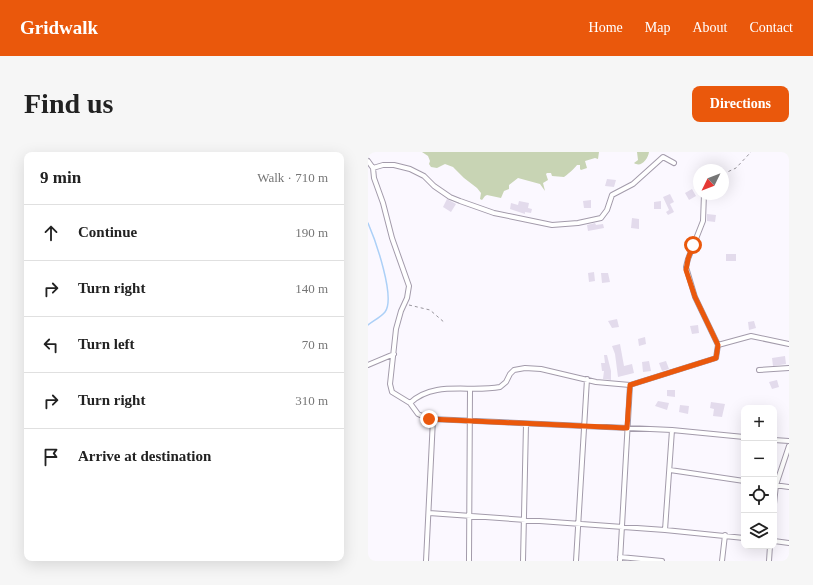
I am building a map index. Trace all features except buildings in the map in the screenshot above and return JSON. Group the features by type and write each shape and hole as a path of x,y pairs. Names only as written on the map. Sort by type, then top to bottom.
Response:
{"street":[{"path":"373,168 388,165 410,169 424,176 434,186 450,197 460,201 494,213 552,225 578,223 601,218 607,210 610,198 615,192 633,184 663,157 674,163"},
{"path":"368,161 373,168 374,178 383,203 392,238 408,281 409,290 396,329 390,384 391,389 410,403 418,414 431,419 672,430 741,437"},
{"path":"410,403 418,395 432,390 500,387 506,382 514,370 529,367 596,382 630,385 716,358 718,345 695,297 686,267 703,221 704,200"},
{"path":"718,345 751,336 789,344"},
{"path":"368,365 394,354"},
{"path":"759,370 789,368"},
{"path":"576,561 587,379"},
{"path":"630,385 620,559 662,561"},
{"path":"469,561 470,388"},
{"path":"426,561 429,513 431,419"},
{"path":"522,561 526,424"},
{"path":"665,530 672,430"},
{"path":"777,440 789,441"},
{"path":"777,479 789,446"},
{"path":"670,470 741,481"},
{"path":"777,485 789,487"},
{"path":"429,513 622,526 741,538"},
{"path":"722,561 725,535"},
{"path":"777,541 789,543"},
{"path":"768,561 770,549"}],"path":[{"path":"729,171 736,168 752,152"},
{"path":"404,304 419,306 430,310 445,323"}],"green space":[{"path":"422,152 599,152 598,159 595,158 585,161 587,168 581,170 580,165 577,165 564,177 552,176 551,173 547,173 548,180 543,183 545,191 540,184 518,178 509,185 509,189 504,191 501,198 487,195 482,200 480,199 481,193 477,188 453,167 445,164 437,168 431,167 428,156"},
{"path":"637,152 649,152 646,160 642,164 634,163 638,160"}],"waterway":[{"path":"368,223 383,268 388,294 388,305 385,312 368,325"}],"route":[{"path":"429,419 627,428 630,385 716,358 718,345 695,297 686,270 693,245"}]}
